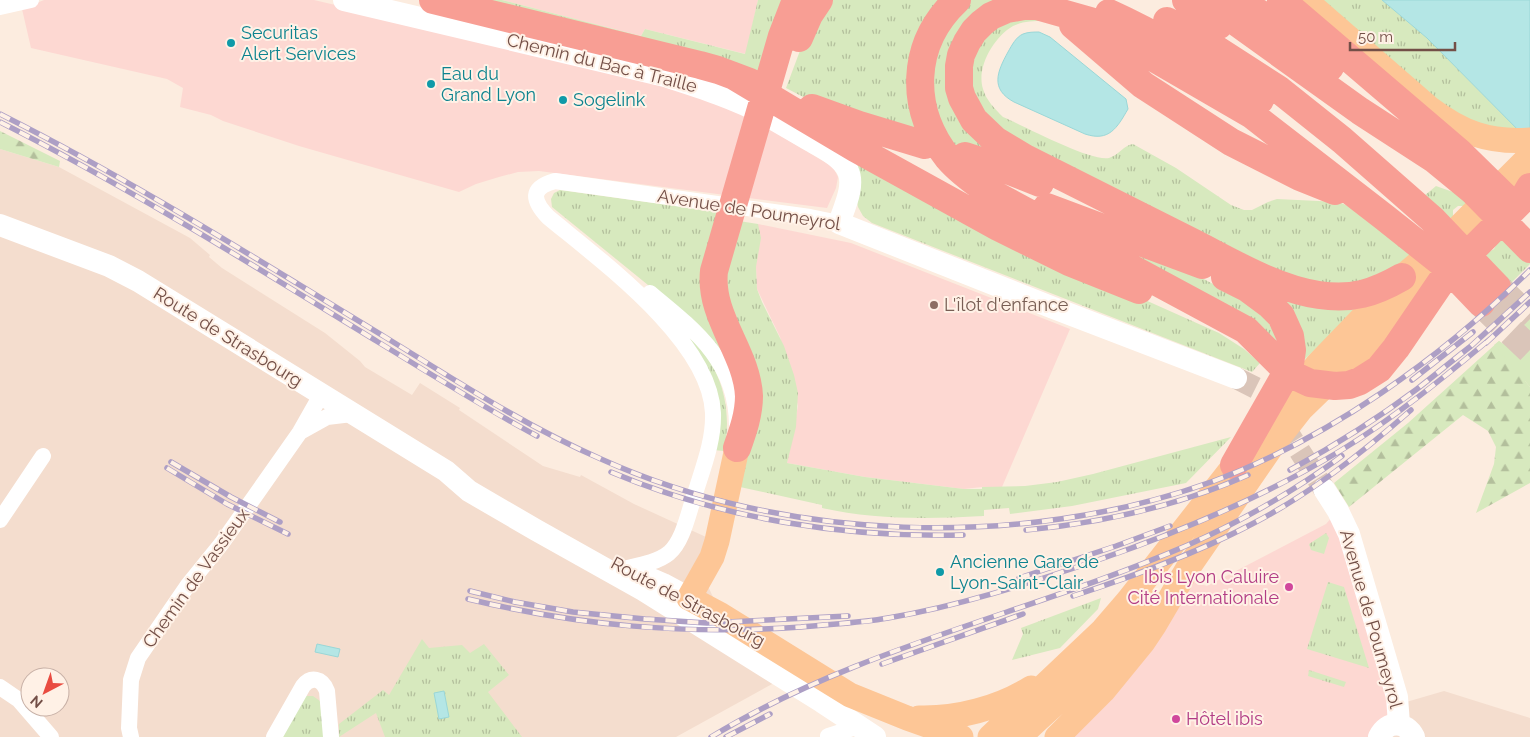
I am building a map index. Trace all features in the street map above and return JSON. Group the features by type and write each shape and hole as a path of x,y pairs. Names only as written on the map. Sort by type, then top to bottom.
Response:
{"highway":[{"path":"433,0 700,65 734,76 841,119 925,145"},
{"path":"737,448 745,426 749,395 742,368 714,298 712,284 720,250 783,59 789,16 796,0"},
{"path":"783,59 819,0"},
{"path":"1081,0 1154,34 1226,77 1266,104 1329,152 1380,197 1409,226 1438,273"},
{"path":"1127,0 1202,40 1278,89 1342,140 1432,219 1489,295 1438,273 1365,203 1247,121 1203,93 1187,76 1090,21 1045,6 1024,6 991,16 974,31 961,55 959,88 967,110 995,140 1025,158 1256,274 1307,293 1333,296 1358,295 1378,289 1402,276"},
{"path":"1186,0 1278,71 1342,117 1400,154 1465,185"},
{"path":"1192,0 1328,97 1342,117"},
{"path":"1208,0 1360,111 1434,159"},
{"path":"1218,0 1250,20 1356,98 1434,159 1474,191 1530,248"},
{"path":"1231,0 1259,12 1370,98 1434,159"},
{"path":"1265,0 1325,38"},
{"path":"1281,0 1460,153 1530,222"},
{"path":"955,2 938,21 932,33 924,51 920,77 922,103 926,121 940,147 957,158 964,173 986,190 1246,330 1280,351 1290,364 1234,465"},
{"path":"1045,6 1236,135 1365,203"},
{"path":"734,76 846,143 998,227 1069,262 1216,322 1280,351 1286,370 1310,383 1349,385 1360,381 1379,368 1396,348 1443,279 1523,199 1530,187"},
{"path":"957,158 962,169 977,177 1040,204 1202,265 1247,288 1270,305 1280,316 1290,336 1280,351"}],"main road":[{"name":"Chemin du Bac à Traille","path":"344,0 665,76 707,90 765,114 827,151 840,160 848,170 850,180 847,198 839,222"},
{"path":"1305,0 1429,108 1448,122 1470,134 1488,138 1508,141 1530,140"},
{"path":"1327,383 1447,239 1530,156"},
{"path":"1020,737 1127,633 1158,595 1266,441 1327,383 1530,180"},
{"name":"Avenue de Poumeyrol","path":"839,222 1051,307 1236,378"},
{"name":"Route de Strasbourg","path":"0,225 123,273 446,471 469,491 643,590 721,616 756,649"},
{"path":"990,737 1103,630 1128,601 1234,465 1317,365 1402,276 1447,239"},
{"path":"1057,737 1116,676 1155,624 1194,560 1272,446 1301,409 1368,344 1396,312"},
{"path":"675,600 712,557 737,448"},
{"name":"Route de Strasbourg","path":"446,471 468,477 627,568 648,578 675,600 804,679 836,702 867,732"},
{"name":"Avenue de Poumeyrol","path":"1324,489 1338,511 1349,534 1407,731"},
{"path":"907,718 926,718 973,712 1007,701 1066,664"},
{"name":"Route de Strasbourg","path":"836,702 907,718 961,737"},
{"path":"1379,737 1388,726 1407,731"}],"street":[{"path":"9,4 31,0"},
{"name":"Avenue de Poumeyrol","path":"675,600 671,552 684,529 708,454 712,427 712,398 706,379 679,338 642,298 548,217 539,207 536,200 537,194 541,187 555,181 810,216 839,222"},
{"name":"Avenue de Poumeyrol","path":"548,217 630,277 690,326 711,348 723,367 734,398 737,415 737,448"},
{"name":"Chemin de Vassieux","path":"131,737 129,728 131,680 138,658 188,585 222,543 266,481 300,432 321,395"},
{"name":"Chemin de Vassieux","path":"300,432 327,417 352,414"},
{"path":"0,520 43,456"},
{"path":"627,568 646,564 662,558 671,552"},
{"path":"274,737 303,686 307,681 314,679 320,680 325,685 327,691 331,737"},
{"path":"0,687 19,700 51,737"},
{"path":"836,702 827,736 867,732"}],"shaded area":[{"path":"44,0 314,0 531,51 705,97 761,124 833,167 838,177 836,188 827,208 539,171 518,172 476,184 459,192 299,146 223,121 211,115 180,107 183,88 167,79 31,48 22,9"},
{"path":"502,0 758,0 746,54 645,29 641,36"},
{"path":"0,149 59,167 190,238 222,268 325,333 365,367 412,395 420,383 460,408 459,410 543,466 580,477 581,475 634,504 706,537 698,565 713,597 774,683 676,737 0,737"},
{"path":"758,224 851,243 1070,329 1002,487 964,489 865,477 787,463 798,406 780,337 757,289"},
{"path":"1333,516 1396,698 1376,737 1057,737 1188,580 1207,586 1326,524"},
{"path":"1444,691 1530,718 1530,737 1376,737 1396,705"}],"green space":[{"path":"465,0 502,0 641,36 645,29 745,54 758,0 791,0 763,81"},
{"path":"825,0 940,0 924,138 832,112 786,88 807,32"},
{"path":"970,0 1015,0 953,57 999,152 957,150 941,126 930,85 942,33"},
{"path":"1320,0 1382,0 1427,38 1517,129 1484,126 1447,109"},
{"path":"1011,16 1044,21 1024,22 1013,26 999,37 984,62 982,80 984,93 1003,117 1073,149 1100,158 1113,157 1127,146 1133,144 1176,168 1231,205 1244,210 1252,210 1277,199 1339,202 1368,215 1412,253 1379,279 1311,287 992,129 966,75 976,44"},
{"path":"0,131 60,161 59,167 0,149"},
{"path":"848,152 1125,291 1219,333 1244,349 1260,363 1252,372 872,223 863,216 858,207"},
{"path":"1436,186 1470,198 1530,258 1530,264 1510,284 1424,196","holes":["1458,206 1463,206 1496,245 1494,249 1489,252 1453,216 1453,210"]},
{"path":"560,190 719,212 733,370 680,311 552,207 551,199 554,193"},
{"path":"1036,207 1183,268 1260,309 1276,332 1277,345"},
{"path":"739,221 758,224 761,238 756,267 757,289 784,346 798,393 796,427 787,463 865,477 964,489 982,489 982,487 1025,486 1057,482 1231,437 1186,483 1072,506 1010,514 1009,508 984,510 984,516 963,517 902,518 862,515 822,508 822,505 740,487 739,343 722,266"},
{"path":"1277,291 1364,303 1305,359 1298,353"},
{"path":"1530,319 1525,381 1530,387 1530,483 1476,513 1494,464 1496,447 1488,431 1463,415 1349,507 1334,483 1408,423 1499,341 1503,344"},
{"path":"1530,319 1530,387 1494,345 1499,341 1503,344"},
{"path":"687,336 709,360 722,388 727,420 724,451 713,450 715,440"},
{"path":"1326,533 1329,538 1324,554 1311,550 1309,544"},
{"path":"1328,582 1344,587 1369,668 1307,649"},
{"path":"1101,598 1098,609 1060,648 1012,660 1023,634 1021,628"},
{"path":"422,639 429,648 462,645 470,653 484,644 509,675 488,692 522,737 385,737 376,713 339,737 339,724 383,690 389,695"},
{"path":"1309,670 1346,682 1344,687 1308,676"},
{"path":"306,696 313,696 320,701 324,737 282,737"}],"water":[{"path":"1382,0 1530,0 1530,142 1427,38"},
{"path":"1039,32 1050,37 1126,99 1128,109 1111,132 1100,136 1085,134 1014,102 1001,92 998,80 999,73 1004,59 1013,44 1023,34"},
{"path":"317,644 340,649 338,657 315,652"},
{"path":"444,691 449,717 439,719 434,693"}],"tunnel":[{"path":"1497,287 1530,319"},
{"path":"1481,303 1530,350"},
{"path":"1236,378 1256,388 1267,400 1324,489"}],"railway":[{"path":"0,114 147,194 491,402 573,446 672,487 747,507 825,521 904,527 983,526 1062,519 1138,504 1211,482 1298,443 1381,393 1460,334 1530,270"},
{"path":"0,122 144,201 497,414 537,436"},
{"path":"1471,346 1530,292"},
{"path":"1486,343 1530,302"},
{"path":"1412,380 1473,332"},
{"path":"468,599 551,616 592,622 674,629 716,630 801,627 867,621 967,601 1127,550 1190,526 1281,484 1340,451 1399,412 1490,339"},
{"path":"1290,470 1339,442 1386,411 1471,346"},
{"path":"1073,596 1186,555 1252,524 1294,500 1335,472 1411,410"},
{"path":"711,737 768,706 826,679 886,655 1068,591 1188,545 1267,505 1342,456"},
{"path":"171,462 231,497 280,522"},
{"path":"167,468 227,504 288,534"},
{"path":"611,472 696,502 784,522 873,533 963,535"},
{"path":"1026,530 1082,523 1139,512 1194,496 1248,475"},
{"path":"1019,578 1170,526"},
{"path":"470,591 515,602 573,612 645,619 707,623 848,616"},
{"path":"882,664 1023,614"},
{"path":"726,737 770,714"}],"place":[{"name":"Securitas Alert Services","path":"231,43"},
{"name":"Eau du Grand Lyon","path":"431,84"},
{"name":"Sogelink","path":"563,100"},
{"name":"L'îlot d'enfance","path":"934,305"},
{"name":"Ancienne Gare de Lyon-Saint-Clair","path":"940,572"},
{"name":"Ibis Lyon Caluire Cité Internationale","path":"1289,587"},
{"name":"Hôtel ibis","path":"1176,719"}]}
